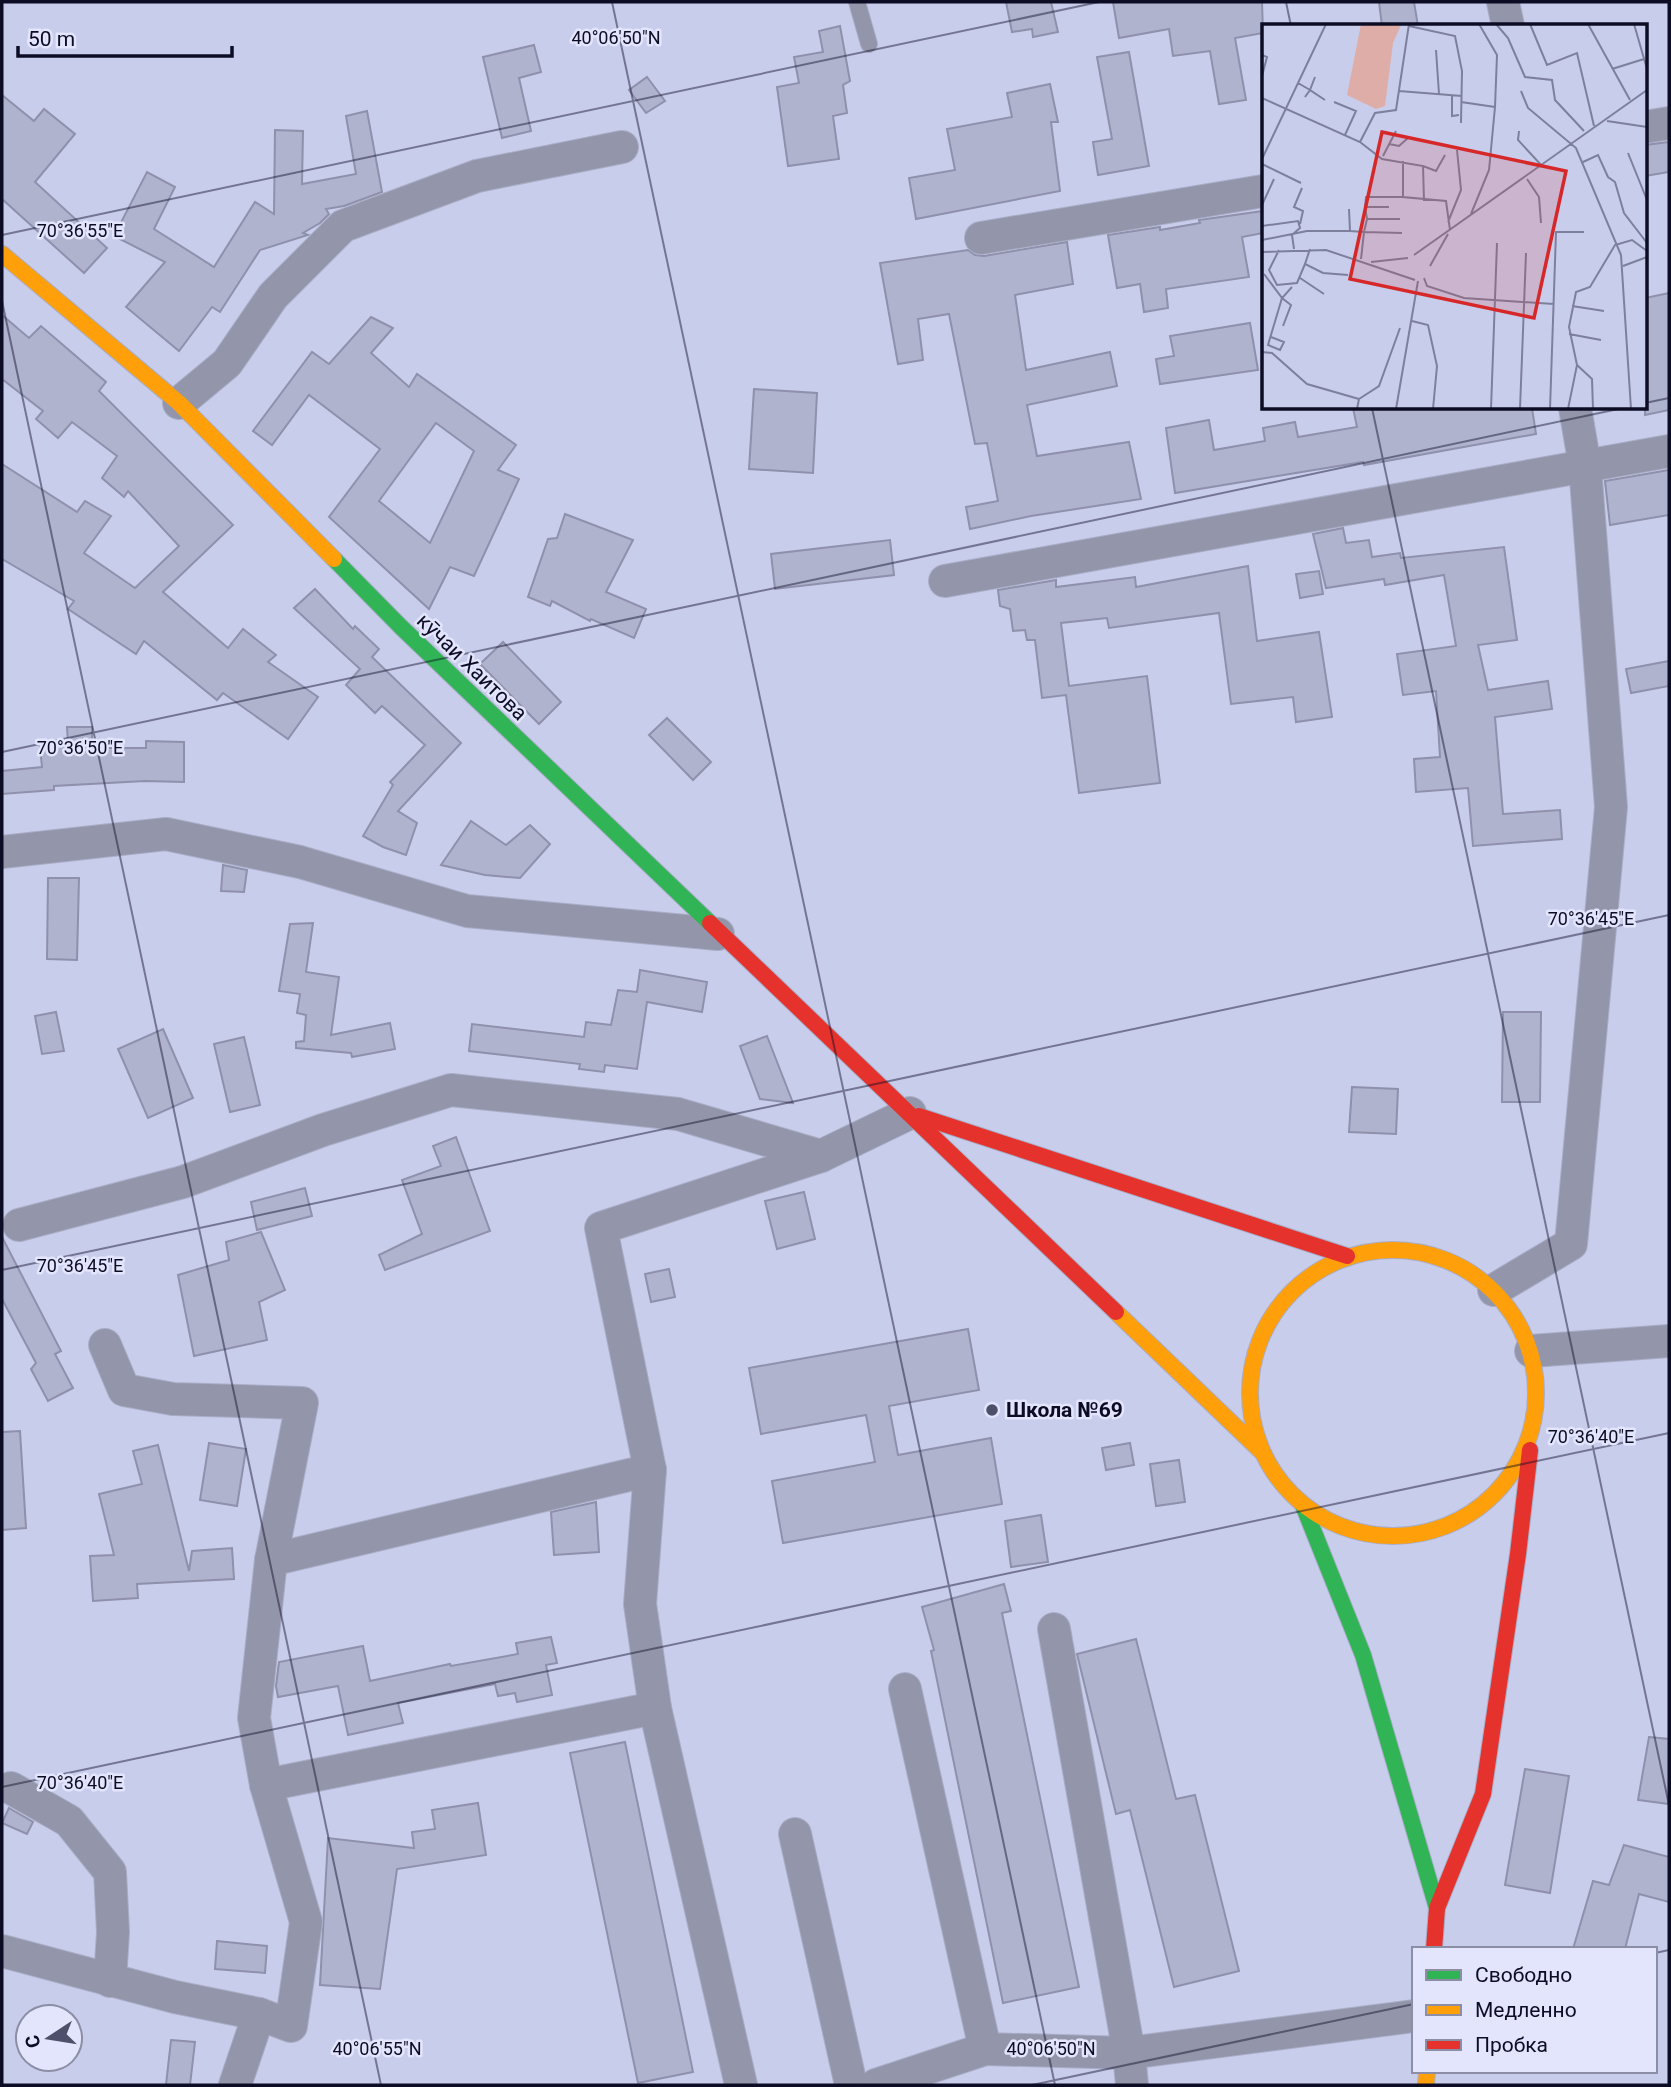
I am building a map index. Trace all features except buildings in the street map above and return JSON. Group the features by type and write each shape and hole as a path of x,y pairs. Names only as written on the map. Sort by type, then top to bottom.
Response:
{"main road":[{"name":"кӯчаи Хаитова","path":"2,255 179,403 401,627 718,934 910,1113 1263,1453"},
{"path":"910,1113 1347,1256"},
{"path":"1434,1947 1437,1908 1483,1794 1518,1554 1536,1388 1531,1351 1516,1318 1494,1290 1462,1266 1425,1252 1385,1249 1347,1256 1305,1279 1272,1315 1253,1359 1250,1407 1263,1453 1280,1482 1303,1505 1343,1528 1389,1537 1435,1531 1477,1510 1510,1477 1530,1435 1536,1388"},
{"path":"1303,1505 1363,1655 1437,1908"}],"street":[{"path":"1503,2 1507,24"},
{"path":"1646,127 1669,123"},
{"path":"179,403 228,363 273,296 343,226 477,176 622,147"},
{"path":"981,238 1262,191"},
{"path":"1494,1290 1571,1244 1611,807 1585,466 1575,410"},
{"path":"945,581 1669,451"},
{"path":"2,852 166,834 300,862 467,911 718,934"},
{"path":"19,1225 183,1182 323,1130 451,1090 678,1114 821,1156"},
{"path":"741,2085 655,1708 640,1604 650,1470 601,1228 821,1156 910,1113"},
{"path":"1531,1351 1669,1341"},
{"path":"2,1951 174,1997 259,2014 291,2026 306,1922 266,1785 254,1718 271,1560 302,1403 173,1399 124,1391 105,1345"},
{"path":"271,1560 650,1470"},
{"path":"1054,1629 1129,2053 1132,2085"},
{"path":"905,1689 985,2049"},
{"path":"266,1785 655,1708"},
{"path":"11,1788 69,1821 110,1872 113,1932 110,1981"},
{"path":"795,1834 851,2085"},
{"path":"235,2085 259,2014"},
{"path":"876,2085 985,2049 1129,2053 1412,2016"}],"lane":[{"path":"857,2 869,44"}],"traffic: fast":[{"path":"334,559 401,627 710,923"},
{"path":"1303,1505 1363,1655 1437,1908"}],"traffic: slow":[{"path":"2,254 179,403 334,559"},
{"path":"1393,1250 1421,1253 1448,1261 1472,1274 1494,1292 1512,1314 1525,1338 1533,1365 1536,1393 1533,1421 1525,1448 1512,1472 1494,1494 1472,1512 1448,1525 1421,1533 1393,1536 1365,1533 1338,1525 1314,1512 1292,1494 1274,1472 1261,1448 1253,1421 1250,1393 1253,1365 1261,1338 1274,1314 1292,1292 1314,1274 1338,1261 1365,1253 1393,1250"},
{"path":"1116,1312 1263,1453"},
{"path":"1426,2085 1427,2073"}],"traffic: jam":[{"path":"710,923 1116,1312"},
{"path":"919,1116 1347,1256"},
{"path":"1434,1947 1437,1908 1483,1794 1518,1554 1530,1450"}],"place":[{"name":"Школа №69","path":"992,1410"}]}
